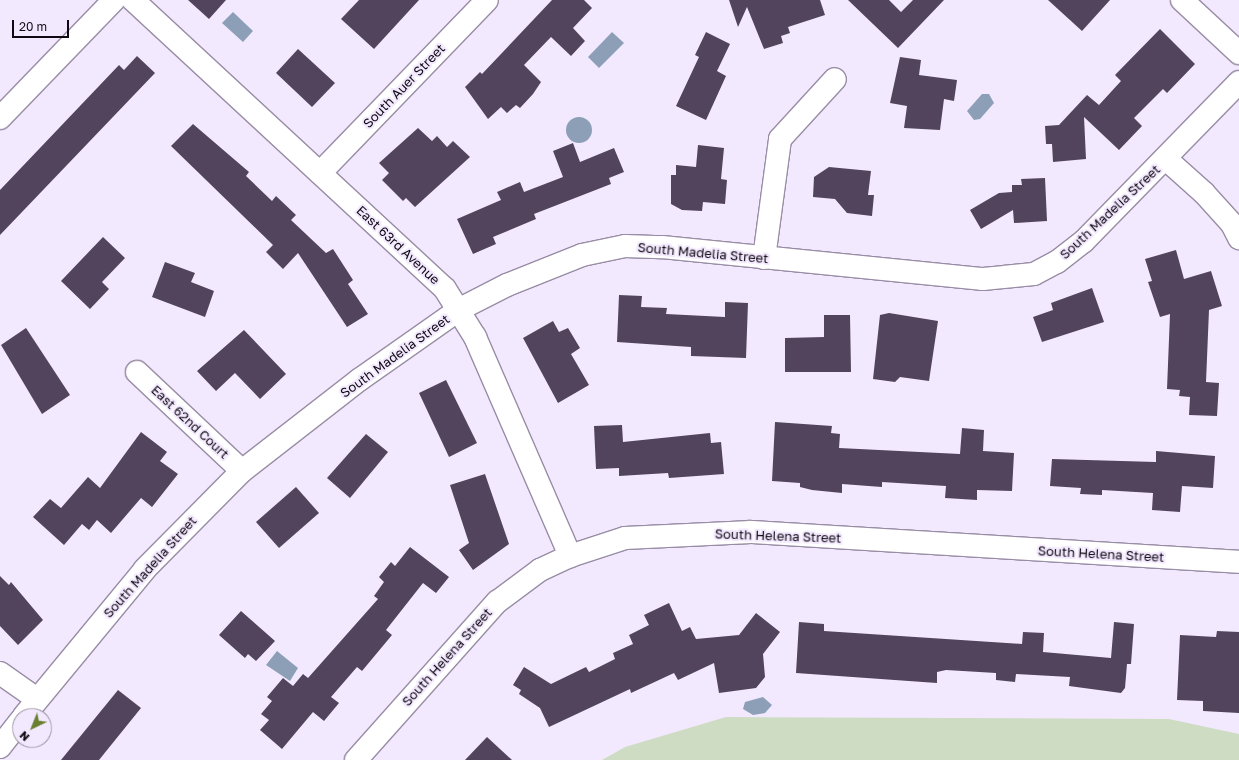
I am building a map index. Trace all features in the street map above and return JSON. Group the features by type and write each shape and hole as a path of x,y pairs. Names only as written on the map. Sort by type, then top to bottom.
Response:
{"street":[{"path":"0,118 114,0"},
{"name":"East 63rd Avenue","path":"133,0 430,274 460,309 543,489 570,556"},
{"name":"South Auer Street","path":"320,173 487,0"},
{"path":"1182,0 1239,53"},
{"path":"764,258 780,139 835,79"},
{"name":"South Madelia Street","path":"30,708 145,569 242,471 359,380 460,309 507,285 604,249 662,247 982,279 1019,278 1057,262 1079,245 1166,159 1239,82"},
{"path":"1166,159 1204,192 1232,224 1239,238"},
{"name":"East 62nd Court","path":"137,372 242,471"},
{"name":"South Helena Street","path":"356,760 482,616 540,570 570,556 625,538 751,532 1239,562"},
{"path":"0,673 37,699"},
{"path":"0,747 12,731"}],"green space":[{"path":"726,717 1169,719 1239,734 1239,760 602,760 625,747"}],"water":[{"path":"233,12 253,31 243,42 222,23"},
{"path":"612,32 624,43 599,68 588,57"},
{"path":"982,94 989,94 994,103 980,119 974,120 967,111"},
{"path":"579,117 589,120 592,130 589,140 579,143 569,140 566,130 569,120"},
{"path":"277,651 298,668 290,681 266,665"},
{"path":"763,697 772,705 765,713 753,715 743,709 745,702"}],"building":[{"path":"188,0 226,0 209,19"},
{"path":"359,0 419,0 374,49 341,19"},
{"path":"552,0 584,0 592,8 573,28 585,41 571,56 551,37 524,65 541,82 533,94 520,108 516,105 507,113 501,107 488,119 465,87 480,72 482,74"},
{"path":"729,0 820,0 825,15 788,27 790,33 781,36 783,43 764,49 747,7 738,27"},
{"path":"848,0 889,0 901,12 913,0 944,0 898,48"},
{"path":"1048,0 1110,0 1082,31"},
{"path":"1160,29 1195,64 1167,93 1163,89 1134,118 1142,126 1119,150 1084,117 1086,159 1053,162 1052,144 1046,144 1045,126 1059,125 1087,95 1099,105 1121,81 1115,75"},
{"path":"706,32 730,44 717,71 726,76 706,120 676,106 699,57 695,55"},
{"path":"298,49 335,83 312,107 276,73"},
{"path":"137,56 155,73 0,235 0,190 119,65 124,70"},
{"path":"900,57 921,60 919,75 957,80 954,101 944,99 940,130 904,128 907,106 890,103"},
{"path":"193,124 249,172 246,176 272,201 276,196 296,215 291,220 326,253 333,249 353,280 348,284 368,314 347,327 298,253 283,269 266,252 273,245 171,146"},
{"path":"418,128 432,141 437,136 447,147 453,141 470,157 415,207 406,198 403,201 382,180 389,173 379,163"},
{"path":"573,143 580,162 614,148 624,172 609,178 611,184 534,214 536,219 493,237 496,244 473,254 457,219 501,200 497,192 520,182 524,192 563,177 553,151"},
{"path":"698,145 724,148 721,179 727,180 725,204 703,202 702,211 682,210 671,204 671,175 676,175 676,165 696,167"},
{"path":"829,167 871,171 868,195 874,195 872,216 847,213 835,199 813,197 814,177"},
{"path":"1045,178 1047,221 1014,223 1013,210 981,229 970,210 999,193 1012,192 1012,185 1022,185 1021,179"},
{"path":"103,237 125,258 102,282 109,289 90,309 61,281"},
{"path":"1176,250 1184,279 1211,271 1222,306 1209,310 1206,382 1219,383 1217,416 1189,415 1190,397 1179,396 1180,390 1167,389 1170,314 1160,317 1148,282 1152,281 1145,259"},
{"path":"165,262 195,273 191,282 214,291 205,317 152,297"},
{"path":"1092,288 1104,322 1042,342 1033,317 1053,310 1051,303"},
{"path":"619,295 642,296 641,307 667,308 666,314 725,317 725,302 748,303 746,358 691,356 691,347 617,342"},
{"path":"889,313 938,321 929,381 900,377 895,382 873,379 880,315"},
{"path":"824,315 850,315 851,372 785,372 785,338 824,337"},
{"path":"553,321 559,332 568,328 580,348 571,354 589,385 558,403 523,338"},
{"path":"26,328 70,395 42,414 1,345"},
{"path":"244,330 286,374 260,399 235,373 216,391 197,371"},
{"path":"446,380 477,443 449,457 419,393"},
{"path":"775,422 832,426 831,433 840,434 839,448 960,454 962,428 984,430 983,451 1014,453 1012,491 977,490 977,500 945,498 946,486 882,482 882,487 842,484 842,493 812,490 800,487 800,483 772,481"},
{"path":"622,425 623,442 710,433 711,443 721,442 724,474 669,478 668,473 619,476 619,468 596,469 594,426"},
{"path":"141,432 167,452 160,461 178,474 152,507 141,498 111,533 97,520 89,530 82,524 64,545 33,517 50,499 61,508 88,477 100,488"},
{"path":"366,434 388,452 350,498 327,478"},
{"path":"1156,451 1215,456 1213,488 1182,486 1180,512 1152,510 1153,493 1102,490 1102,495 1080,494 1081,488 1050,486 1052,459 1156,462"},
{"path":"485,474 509,544 473,570 459,550 469,543 450,485"},
{"path":"296,487 319,513 279,548 256,522"},
{"path":"410,547 449,577 436,593 423,583 386,630 392,635 362,671 357,667 331,697 339,703 324,721 313,712 282,749 260,730 269,720 261,714 272,701 267,697 283,678 293,686 303,674 308,678 378,599 374,596 384,582 379,577 391,562 395,566"},
{"path":"0,576 9,585 11,582 43,620 18,645 0,626"},
{"path":"669,603 682,631 690,627 696,639 739,635 756,613 780,632 763,654 765,677 756,688 719,693 714,663 678,680 674,673 631,693 630,689 549,727 540,708 519,694 521,690 513,685 524,667 551,684 586,667 589,672 615,659 613,653 633,644 629,635 649,625 644,615"},
{"path":"241,611 275,641 256,661 248,654 245,658 219,635"},
{"path":"799,622 824,624 824,631 1022,644 1023,632 1044,633 1043,652 1111,658 1114,622 1134,624 1131,664 1127,664 1125,688 1121,693 1069,686 1070,677 1016,674 1015,682 996,680 996,673 946,670 937,672 937,683 796,673"},
{"path":"1217,631 1239,632 1239,713 1203,711 1203,701 1177,700 1180,635 1216,637"},
{"path":"118,690 141,708 99,760 61,760"},
{"path":"487,737 512,760 465,760"}]}
